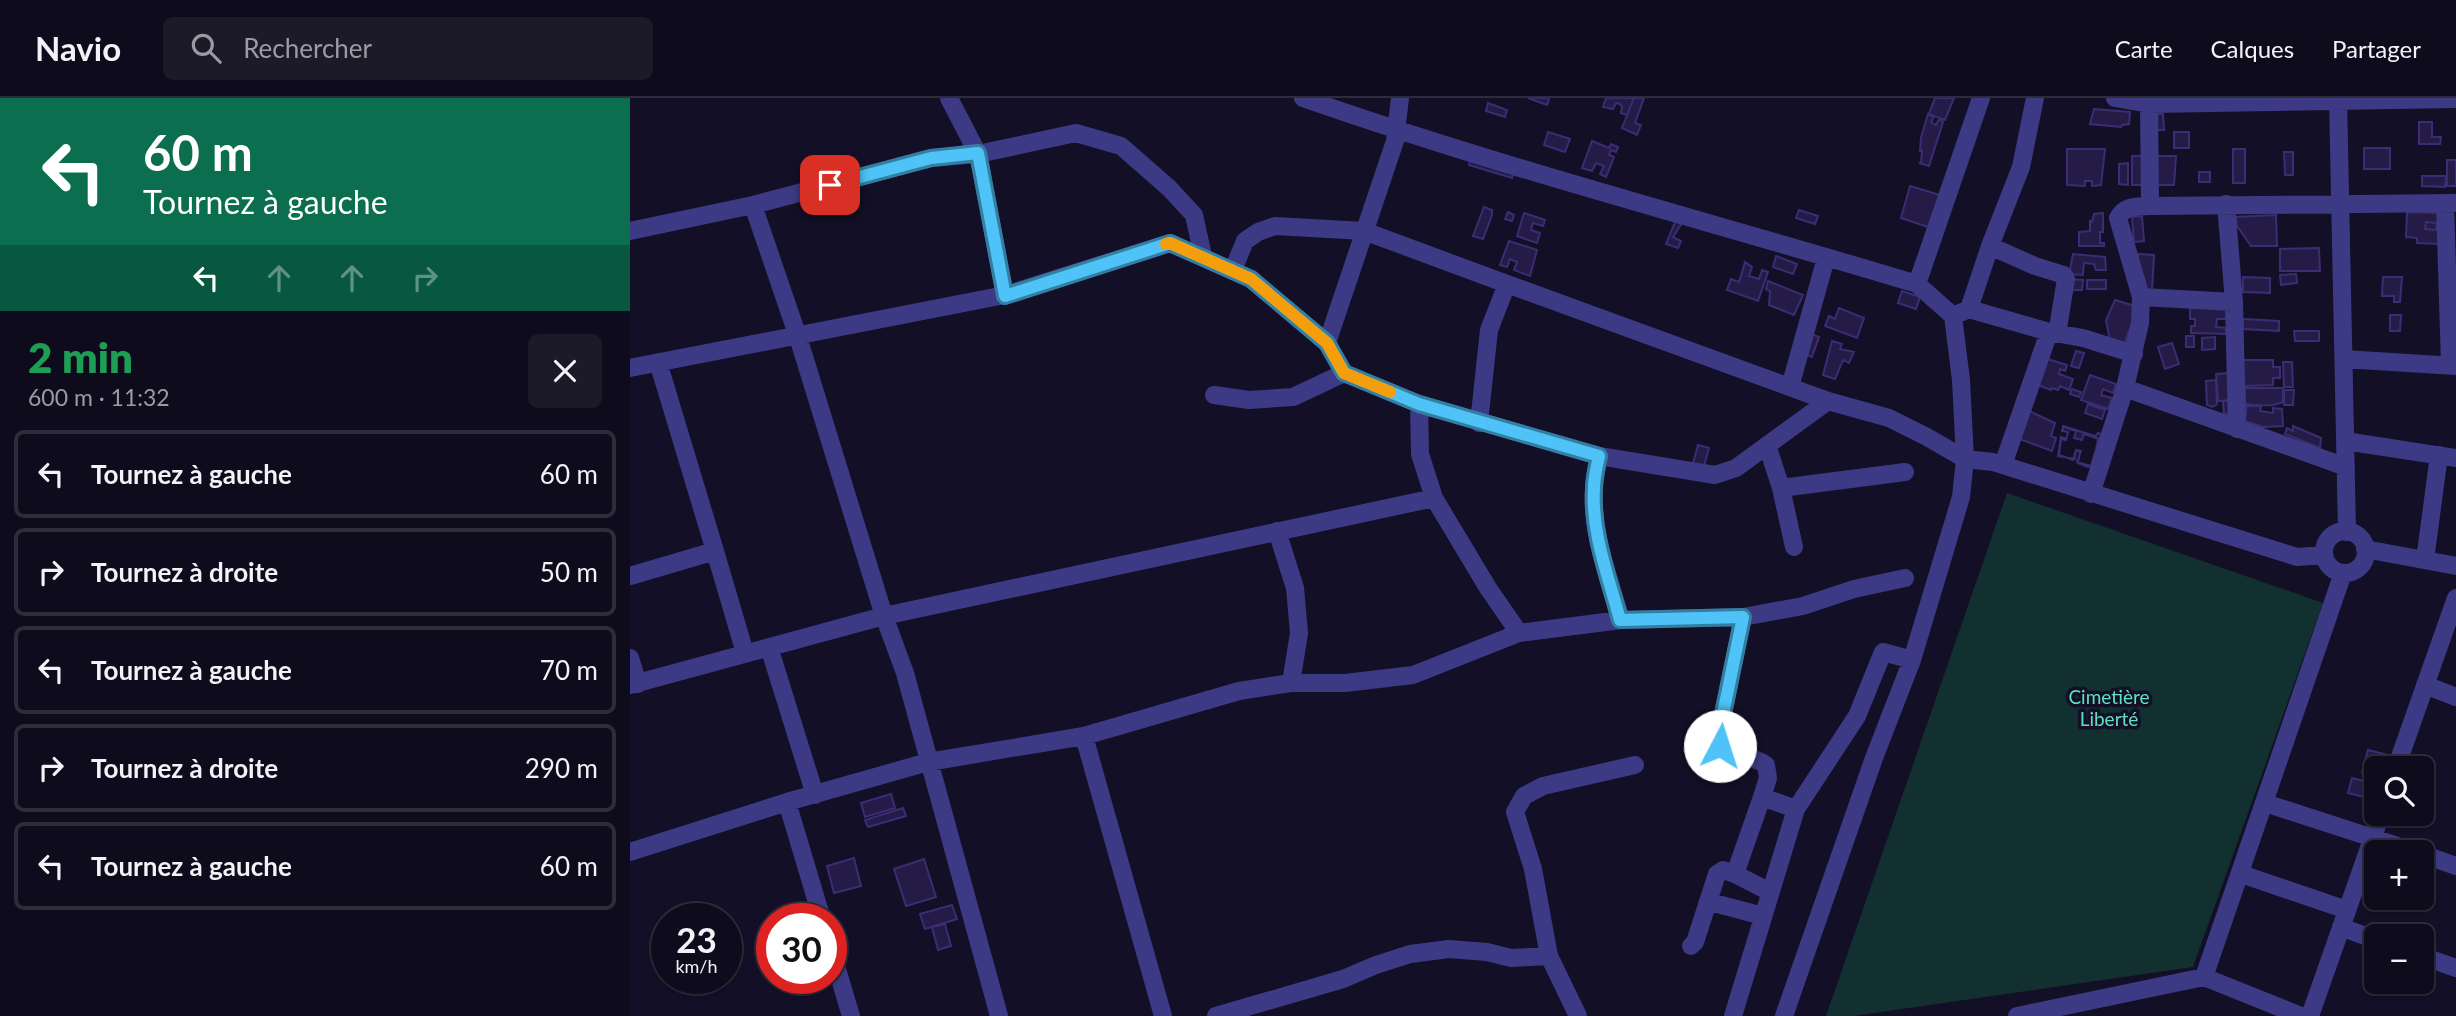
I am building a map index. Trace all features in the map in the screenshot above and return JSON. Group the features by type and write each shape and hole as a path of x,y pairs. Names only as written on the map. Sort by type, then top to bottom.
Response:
{"street":[{"path":"949,98 978,153 1005,296"},
{"path":"1303,98 1398,131 1621,200 1917,285 1961,312 2083,338 2134,354"},
{"path":"1327,343 1398,131 1400,98"},
{"path":"1917,285 1981,98"},
{"path":"1784,1016 1874,758 1912,660 1961,498 1965,459 1961,312 2021,167 2035,98"},
{"path":"2115,98 2149,104 2456,99"},
{"path":"2338,99 2347,531"},
{"path":"2149,104 2150,206"},
{"path":"630,231 753,205 931,158 978,153 1076,133 1121,146 1169,188 1194,215 1203,256"},
{"path":"2091,494 2134,354 2140,323 2141,297 2118,218 2122,211 2129,207 2451,203 2453,365 2344,359"},
{"path":"2226,204 2234,302 2237,429"},
{"path":"753,205 798,337 884,616 905,673 999,1016"},
{"path":"1233,270 1245,241 1258,232 1275,226 1364,231 1828,401 1889,418 1927,436 1965,459 1993,462 2297,557 2324,555"},
{"path":"630,368 1005,296 1170,243 1251,279 1327,343 1344,373 1419,404 1599,456 1715,475 1736,468 1828,401"},
{"path":"1990,246 2035,266 2064,275 2066,279 2053,333 2003,466"},
{"path":"1790,387 1826,258"},
{"path":"1479,423 1489,330 1507,284"},
{"path":"2141,297 2234,302"},
{"path":"658,362 746,653"},
{"path":"1214,395 1249,400 1293,397 1344,373"},
{"path":"2124,388 2346,467"},
{"path":"1419,404 1420,454 1434,498 1488,588 1519,633"},
{"path":"2346,441 2448,456 2425,560"},
{"path":"1767,445 1781,488 1794,547"},
{"path":"1599,456 1594,487 1594,512 1598,541 1620,620"},
{"path":"1781,488 1905,472"},
{"path":"630,658 634,684 884,616 1434,498"},
{"path":"1277,531 1295,589 1299,633 1291,683"},
{"path":"2347,531 2361,539 2365,549 2362,565 2343,573 2333,569 2324,555 2332,536 2347,531"},
{"path":"2365,549 2456,566"},
{"path":"630,576 715,551"},
{"path":"2204,977 2343,573"},
{"path":"630,852 787,802 928,762 1084,736 1239,691 1291,683 1345,683 1413,675 1519,633 1620,620 1743,617 1803,606 1854,589 1905,578"},
{"path":"2400,756 2456,598"},
{"path":"1735,874 1768,778 1766,765 1760,760 1726,750 1720,746 1718,738 1743,617"},
{"path":"769,647 815,795"},
{"path":"1733,1016 1796,809 1857,716 1882,652 1912,660"},
{"path":"2424,685 2456,697"},
{"path":"1084,736 1163,1016"},
{"path":"1578,1016 1549,956 1533,869 1515,812 1524,796 1544,786 1635,765"},
{"path":"1762,797 1796,809"},
{"path":"787,802 817,903"},
{"path":"2265,803 2378,840"},
{"path":"2310,1016 2376,826"},
{"path":"2434,858 2456,866"},
{"path":"1691,946 1695,942 1719,872 1723,870 1735,874 1770,892"},
{"path":"2241,874 2347,910"},
{"path":"1710,902 1763,916"},
{"path":"2341,927 2364,936"},
{"path":"1216,1016 1343,979 1410,954 1449,949 1487,952 1511,958 1549,956"},
{"path":"2434,960 2456,968"},
{"path":"2017,1016 2045,1014 2204,977 2301,1016"},
{"path":"844,994 851,1016"}],"green space":[{"name":"Cimetière Liberté","path":"2007,493 2323,603 2193,967 1853,1016 1826,1016"}],"building":[{"path":"1528,98 1548,98 1549,99 1547,105"},
{"path":"1606,98 1634,98 1627,115 1621,113 1620,104 1616,103 1613,109 1603,107"},
{"path":"1634,98 1644,98 1635,123 1641,125 1637,135 1622,128"},
{"path":"1935,98 1954,98 1945,120 1929,114"},
{"path":"1488,103 1507,110 1505,117 1486,111"},
{"path":"2094,109 2130,112 2129,124 2121,127 2090,124"},
{"path":"1928,114 1934,117 1931,122 1936,125 1939,119 1943,122 1929,166 1919,163 1921,138"},
{"path":"2155,114 2163,114 2164,130 2155,130"},
{"path":"2419,122 2432,122 2432,137 2441,137 2440,144 2419,144"},
{"path":"1548,132 1570,139 1565,152 1544,145"},
{"path":"2174,132 2189,132 2189,148 2174,148"},
{"path":"1592,141 1609,148 1611,144 1618,147 1616,152 1611,150 1609,155 1614,157 1606,177 1600,174 1604,166 1596,163 1592,171 1582,168"},
{"path":"1473,148 1517,161 1512,178 1469,165"},
{"path":"2364,148 2390,148 2390,169 2364,169"},
{"path":"2067,149 2105,149 2101,185 2092,186 2092,181 2085,181 2085,186 2067,185"},
{"path":"2233,149 2245,149 2245,183 2233,183"},
{"path":"2284,152 2293,152 2293,175 2285,175"},
{"path":"2132,156 2176,156 2174,185 2132,185"},
{"path":"2447,160 2456,160 2456,186 2447,186"},
{"path":"2128,163 2128,185 2119,184 2119,164"},
{"path":"2199,172 2210,172 2210,182 2199,182"},
{"path":"2422,176 2446,176 2445,187 2422,186"},
{"path":"1910,186 1953,199 1943,232 1901,218"},
{"path":"1484,207 1492,210 1492,215 1483,239 1473,236"},
{"path":"1799,210 1818,216 1815,224 1796,218"},
{"path":"1508,212 1514,215 1512,221 1505,219"},
{"path":"2407,212 2441,213 2439,244 2417,243 2417,238 2406,237","holes":["2426,222 2437,223 2436,230 2425,229"]},
{"path":"1524,213 1545,220 1543,226 1533,223 1531,230 1540,233 1537,243 1517,236"},
{"path":"2103,213 2100,243 2104,243 2104,246 2079,246 2079,232 2090,231 2090,221 2092,222 2094,214"},
{"path":"2276,215 2277,246 2251,246 2237,226 2236,217"},
{"path":"2142,216 2144,241 2134,242 2132,217"},
{"path":"1675,222 1682,223 1673,237 1681,241 1678,248 1666,244"},
{"path":"2426,222 2437,223 2436,230 2425,229"},
{"path":"1509,241 1537,250 1530,276 1514,270 1517,262 1510,259 1507,267 1500,265"},
{"path":"2319,248 2320,271 2280,271 2280,249"},
{"path":"2073,254 2105,257 2106,270 2096,270 2094,264 2084,263 2083,275 2069,274"},
{"path":"2138,254 2154,255 2152,291 2136,290"},
{"path":"1776,256 1797,264 1793,274 1773,267"},
{"path":"1745,262 1752,267 1749,276 1759,279 1762,270 1768,272 1758,301 1727,290 1731,279 1739,282"},
{"path":"2296,274 2297,283 2281,285 2280,275"},
{"path":"2243,277 2270,278 2270,293 2243,292"},
{"path":"2383,277 2402,277 2400,302 2394,302 2394,296 2382,296"},
{"path":"2067,279 2083,280 2082,290 2066,290"},
{"path":"2087,280 2106,280 2106,289 2087,289"},
{"path":"1768,281 1803,295 1794,315 1769,305 1770,291 1766,289"},
{"path":"1902,291 1920,297 1916,309 1898,303"},
{"path":"2115,300 2138,307 2122,350 2111,346 2106,320"},
{"path":"2190,306 2226,306 2226,319 2217,319 2216,327 2226,328 2226,334 2191,333 2195,319 2190,319"},
{"path":"1839,308 1864,318 1857,338 1825,326 1829,316 1835,319"},
{"path":"2390,315 2401,315 2400,331 2390,331"},
{"path":"2243,319 2279,321 2279,331 2243,329"},
{"path":"2294,331 2319,331 2319,341 2295,341"},
{"path":"1811,334 1819,337 1812,357 1804,354"},
{"path":"2186,336 2194,336 2194,347 2186,347"},
{"path":"2215,337 2215,349 2202,350 2202,338"},
{"path":"1832,341 1842,344 1840,349 1854,352 1849,363 1843,360 1835,379 1823,375"},
{"path":"2172,343 2179,364 2165,369 2158,347"},
{"path":"2076,351 2084,353 2079,368 2071,366"},
{"path":"2041,357 2067,365 2065,371 2060,369 2059,374 2073,379 2069,390 2060,386 2058,390 2051,390 2032,383"},
{"path":"2243,360 2273,360 2273,367 2280,367 2280,378 2273,378 2273,385 2244,386"},
{"path":"2283,362 2292,362 2293,387 2284,387"},
{"path":"2229,373 2231,400 2218,401 2216,374"},
{"path":"2090,375 2116,384 2113,393 2103,389 2101,395 2112,398 2108,409 2081,400"},
{"path":"2216,380 2217,404 2213,407 2207,405 2206,381"},
{"path":"2245,388 2283,388 2283,402 2245,406"},
{"path":"2072,389 2081,392 2079,397 2070,394"},
{"path":"2284,390 2294,390 2293,405 2284,405"},
{"path":"2231,400 2231,413 2224,414 2223,401"},
{"path":"2088,404 2105,410 2102,419 2085,413"},
{"path":"2247,404 2261,406 2260,411 2273,413 2273,408 2282,409 2283,426 2263,427 2245,421"},
{"path":"2027,410 2055,423 2051,436 2056,438 2052,451 2017,438"},
{"path":"2063,426 2095,436 2098,433 2103,435 2102,441 2098,439 2093,466 2078,463 2080,452 2076,450 2075,459 2058,456 2061,437 2066,439 2068,433 2063,430"},
{"path":"2293,426 2321,438 2320,448 2285,434 2287,428 2293,431"},
{"path":"2063,427 2076,431 2074,438 2082,440 2084,434 2099,439 2091,466 2077,462 2081,451 2076,450 2073,460 2059,455 2061,439 2066,440 2068,432 2062,431"},
{"path":"1698,445 1709,448 1701,477 1690,474"},
{"path":"2368,750 2388,755 2388,756 2366,756"},
{"path":"2352,778 2364,781 2364,797 2348,793"},
{"path":"891,794 895,808 865,817 861,803"},
{"path":"903,808 906,816 868,827 865,820"},
{"path":"854,858 861,886 834,893 827,866"},
{"path":"924,859 936,897 906,906 894,869"},
{"path":"952,905 957,919 925,929 920,914"},
{"path":"945,924 951,946 938,950 932,927"}],"slow traffic":[{"path":"1166,244 1170,243 1203,256 1251,279 1327,343 1344,373 1390,392"}],"route":[{"path":"830,185 931,158 978,153 1005,296 1170,243 1251,279 1327,343 1344,373 1419,404 1599,456 1594,487 1594,512 1598,541 1620,620 1743,617 1718,738 1720,746"}]}
